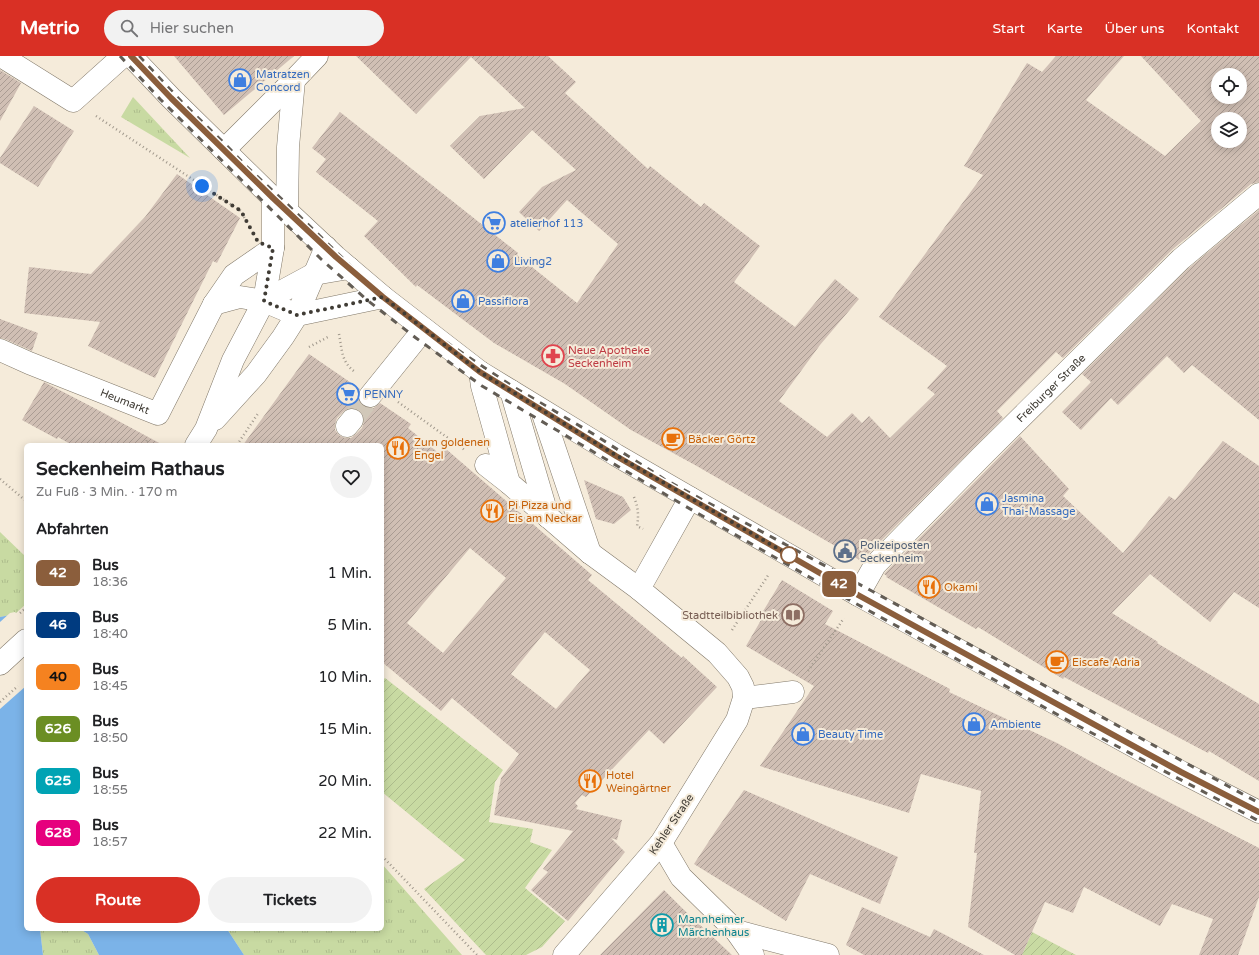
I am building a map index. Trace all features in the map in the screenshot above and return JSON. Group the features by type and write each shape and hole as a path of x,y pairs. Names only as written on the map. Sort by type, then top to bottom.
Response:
{"street":[{"path":"1,56 73,101 123,56"},
{"path":"131,56 224,150 349,268 383,297 480,372 542,411 858,595 1181,772 1259,812"},
{"path":"224,150 317,56"},
{"path":"201,437 233,360 264,301 288,147 294,80"},
{"name":"Freiburger Straße","path":"858,595 875,565 982,456 1181,259 1259,194"},
{"path":"201,437 256,374 297,315 326,247"},
{"name":"Heumarkt","path":"0,350 158,414 214,304 234,275 273,248"},
{"path":"264,301 314,274 349,268"},
{"path":"214,304 240,297 264,301 297,315 383,297"},
{"path":"374,392 424,329"},
{"path":"480,372 482,386 509,484"},
{"path":"511,391 548,517"},
{"path":"542,411 590,553"},
{"path":"486,465 590,553 639,589 717,653 738,677 743,687 744,698 793,692"},
{"path":"639,589 690,498"},
{"path":"0,664 24,642"},
{"name":"Kehler Straße","path":"564,955 661,843 737,720 744,698"},
{"path":"661,843 681,877 736,932 754,955"},
{"path":"736,932 828,955"}],"path":[{"path":"73,101 241,211 258,242 273,248"},
{"path":"339,332 344,358 348,367 374,392"},
{"path":"413,413 486,465"},
{"path":"0,479 24,499"},
{"path":"717,653 785,553"},
{"path":"793,692 840,625 858,595"},
{"path":"0,702 21,684"},
{"path":"384,858 477,955"}],"green space":[{"path":"133,97 190,158 121,117"},
{"path":"0,532 24,555 24,606 15,614 0,617"},
{"path":"385,678 503,770 495,782 489,822 533,829 530,842 552,850 525,888 565,921 542,947 526,955 486,955 424,889 465,860 384,794"},
{"path":"384,866 462,955 244,955 228,931 384,931"},
{"path":"40,931 83,931 88,934 99,955 43,955"},
{"path":"1032,932 1076,955 1022,955"}],"water":[{"path":"15,614 24,625 24,931 40,931 43,955 0,955 0,617"},
{"path":"83,931 228,931 244,955 99,955 88,934"}],"pier":[{"path":"15,612 24,622 24,688 0,709 0,622 10,613"}],"building":[{"path":"174,56 294,56 224,115"},
{"path":"356,56 548,56 576,82 565,93 648,169 650,166 701,207 704,203 760,246 734,282 795,327 835,279 859,299 820,345 779,401 827,437 852,413 862,423 869,416 890,438 935,394 927,388 947,366 879,317 983,175 964,166 1027,63 1042,72 1056,56 1124,56 1086,100 1165,156 1201,121 1141,56 1259,56 1259,182 1251,184 1173,249 1063,358 1056,352 997,411 1003,418 866,556 863,562 695,465 631,430 565,384 494,343 417,285 416,287 364,236 378,221 316,172 326,159 312,148 340,112 518,253 517,255 577,303 618,244 567,200 539,231 519,212 542,187 576,170 532,130 484,179 450,146 480,116 525,108 471,57 416,114"},
{"path":"0,70 21,83 0,121"},
{"path":"34,106 74,131 38,187 0,163 0,158"},
{"path":"177,174 240,218 217,263 213,261 155,378 88,346 100,322 24,313 29,267 91,274 145,217"},
{"path":"1259,210 1259,420 1192,365 1184,373 1167,356 1118,405 1111,398 1081,430 1062,412 1091,382 1082,374 1189,268"},
{"path":"0,319 38,333 32,351 0,338"},
{"path":"309,354 360,389 358,400 362,406 374,408 380,403 411,424 408,428 441,455 446,449 592,575 588,580 682,658 683,656 717,687 664,744 649,730 586,797 582,795 575,803 578,806 576,809 622,820 617,840 611,838 625,852 568,921 531,890 548,872 543,869 573,831 494,815 501,778 519,754 452,698 441,711 384,664 384,443 244,443","holes":["348,408 354,408 360,411 364,416 364,422 362,428 356,434 351,438 345,438 339,435 335,430 335,424 337,418 343,412","470,548 506,578 443,653 407,623","545,632 590,670 556,709 511,674"]},
{"path":"44,382 159,443 68,443 58,437 57,439 22,420"},
{"path":"1020,436 1069,489 1063,496 1123,553 1169,496 1175,500 1223,441 1259,466 1259,608 1234,592 1210,622 1150,574 1112,613 1158,642 1157,643 1259,704 1259,781 1209,751 1208,753 1064,677 1063,679 978,627 976,629 886,577 887,576 884,574"},
{"path":"584,480 623,497 631,510 614,524 596,519"},
{"path":"782,580 833,611 825,624 950,689 949,692 1057,743 1112,773 1259,848 1259,897 1238,955 1199,955 1213,919 1172,904 1160,926 1084,887 1073,913 1045,902 1022,955 1015,955 968,927 977,853 974,853 981,791 921,774 909,813 760,766 814,686 746,646 764,615 762,613"},
{"path":"744,790 898,857 880,904 810,874 786,921 694,864"},
{"name":"Mannheimer Märchenhaus","path":"664,890 682,908 732,955 600,955"},
{"path":"862,907 930,937 934,929 984,955 864,955 846,945"}],"tunnel":[{"path":"352,420 370,396"}],"railway":[{"path":"120,56 160,99 321,259 367,300 482,386 685,506 853,602 1071,722 1259,821"},
{"path":"139,56 181,101 246,166 359,274 440,338 512,386 590,432 664,479 1259,803"}],"bus line":[{"name":"42","path":"131,56 224,150 336,257 383,297 480,372 616,456 858,595 1181,772 1259,812"}],"place":[{"name":"Matratzen Concord","path":"240,80"},
{"name":"atelierhof 113","path":"494,223"},
{"name":"Living2","path":"498,261"},
{"name":"Passiflora","path":"463,301"},
{"name":"Neue Apotheke Seckenheim","path":"553,356"},
{"name":"PENNY","path":"348,394"},
{"name":"Bäcker Görtz","path":"673,439"},
{"name":"Zum goldenen Engel","path":"398,448"},
{"name":"Jasmina Thai-Massage","path":"987,504"},
{"name":"Pi Pizza und Eis am Neckar","path":"492,511"},
{"name":"Polizeiposten Seckenheim","path":"845,551"},
{"name":"Okami","path":"929,587"},
{"name":"Stadtteilbibliothek","path":"793,615"},
{"name":"Eiscafe Adria","path":"1057,662"},
{"name":"Ambiente","path":"974,724"},
{"name":"Beauty Time","path":"803,734"},
{"name":"Hotel Weingärtner","path":"590,781"},
{"name":"Mannheimer Märchenhaus","path":"662,925"}],"route":[{"path":"202,186 241,211 258,242 273,248 264,301 297,315 383,297 480,372 607,450 789,555"}]}
